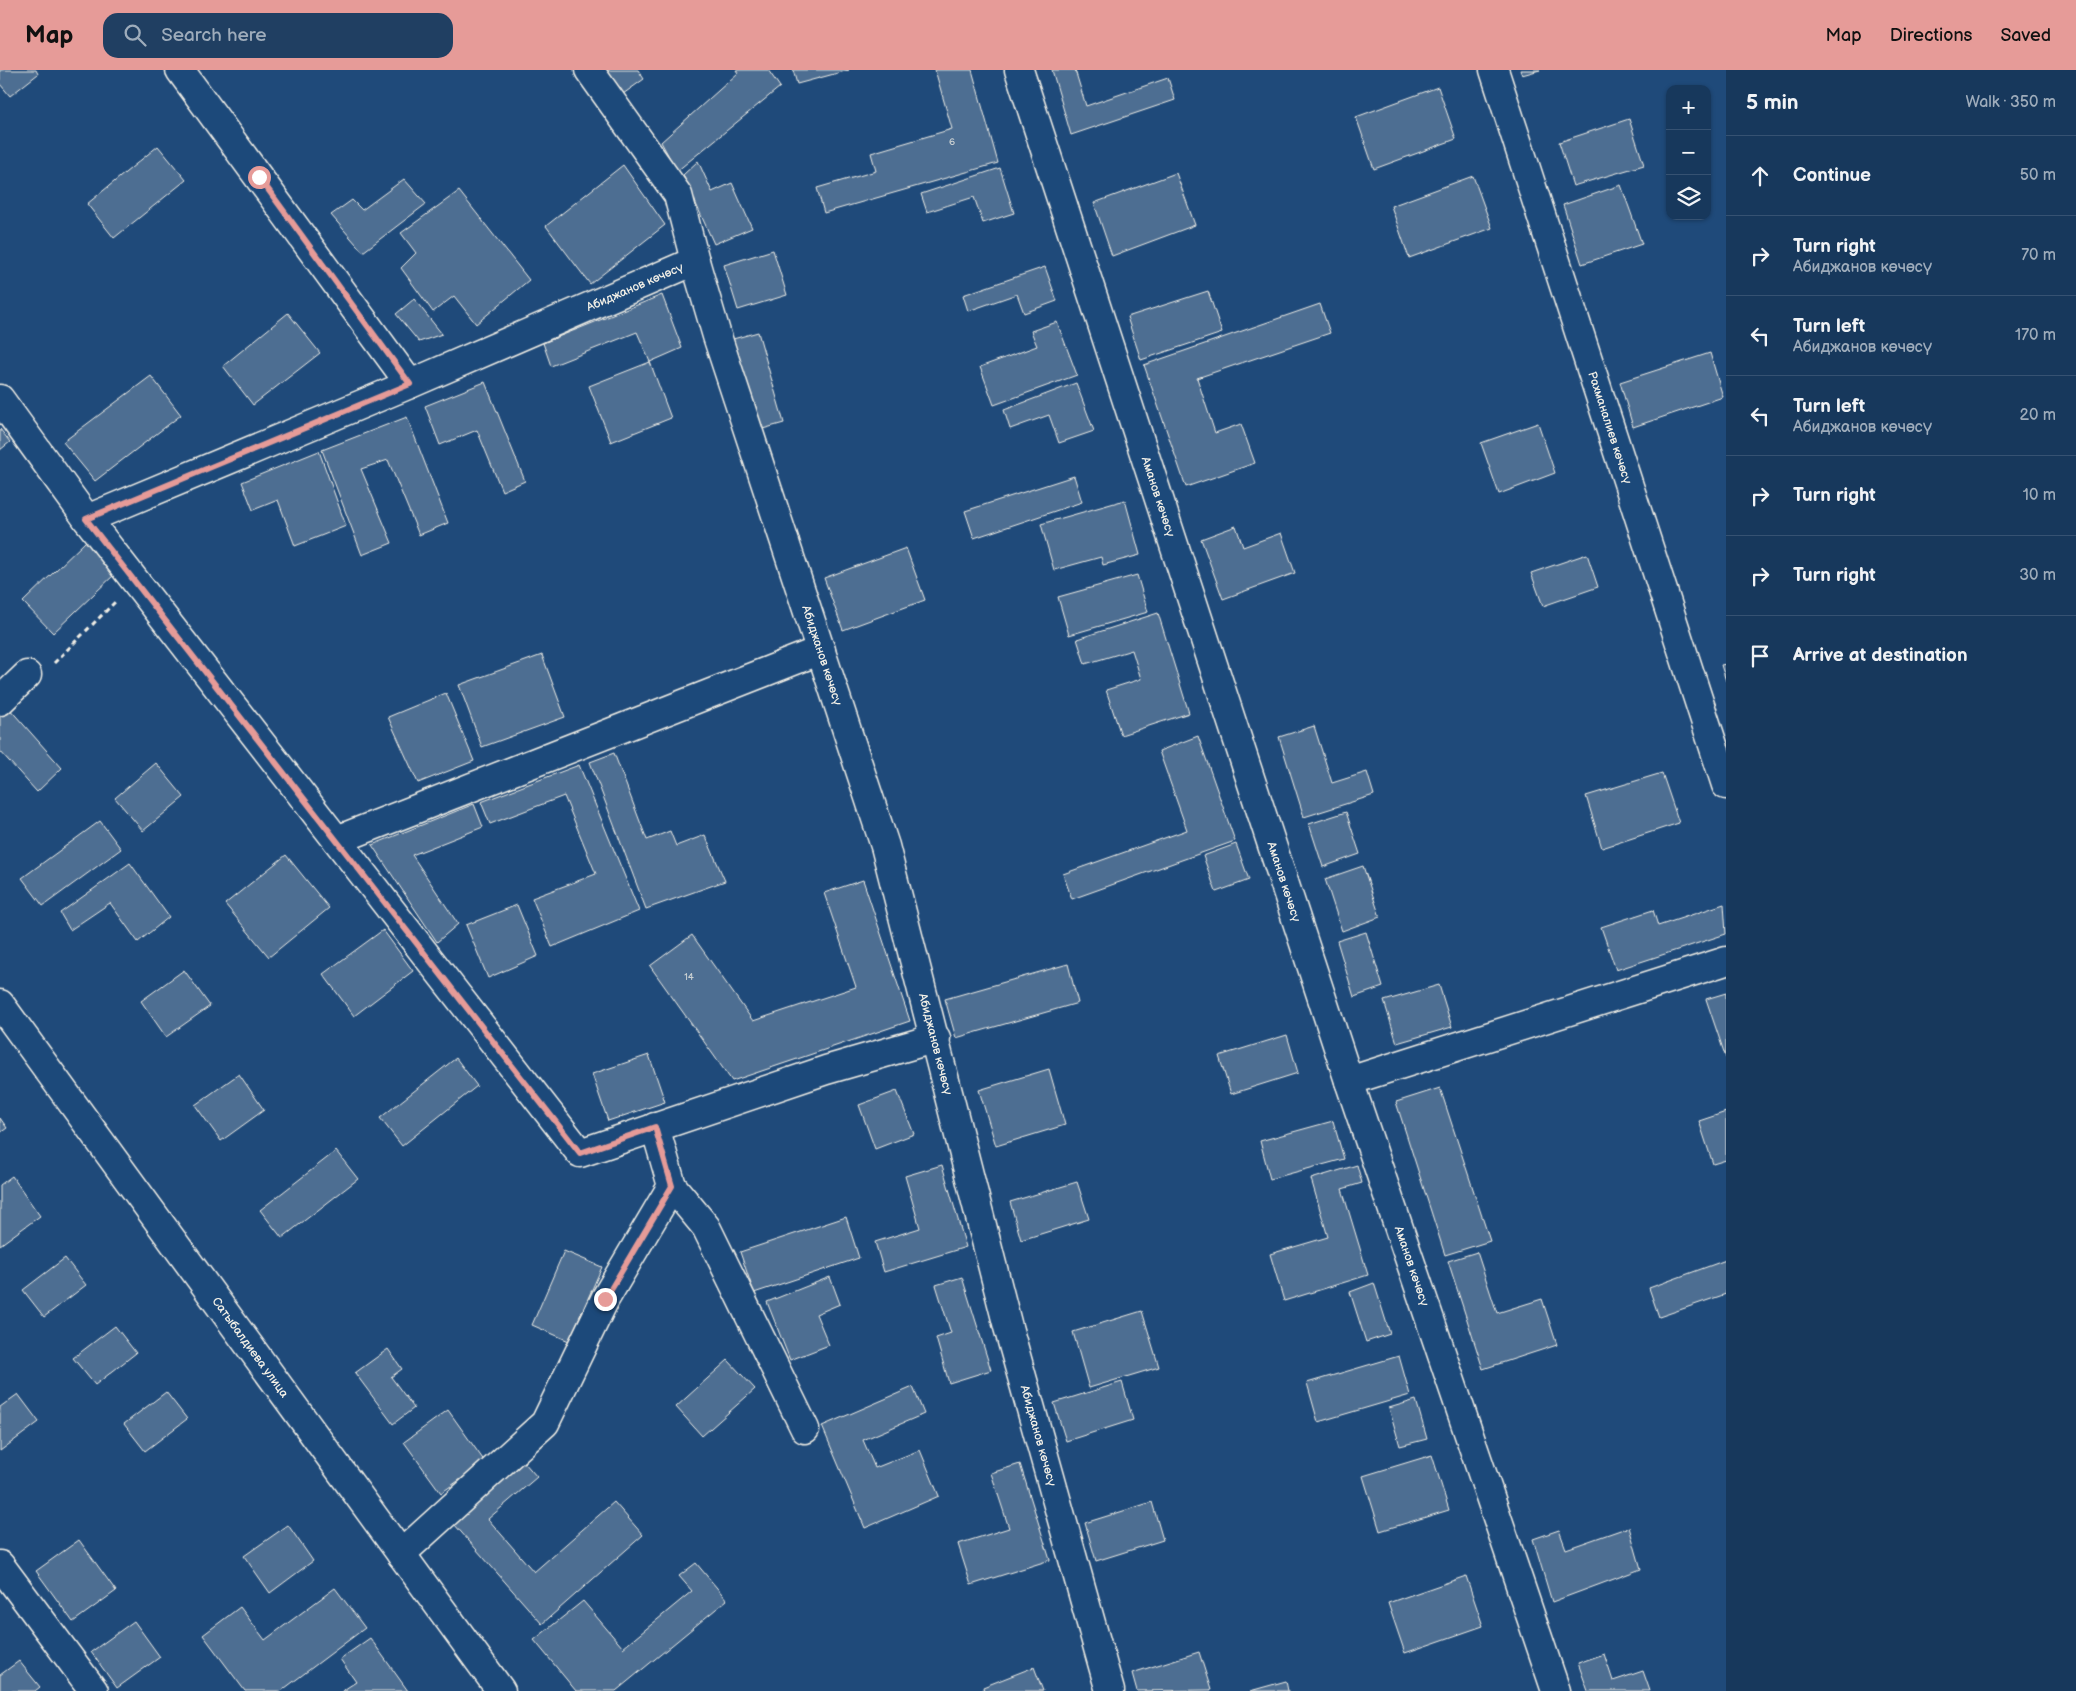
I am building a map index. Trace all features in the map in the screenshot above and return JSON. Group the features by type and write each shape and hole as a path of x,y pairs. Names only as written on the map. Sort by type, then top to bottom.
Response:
{"street":[{"path":"180,70 410,384"},
{"path":"589,70 678,196 695,261"},
{"name":"Аманов көчөсү","path":"1020,70 1349,1081 1556,1691"},
{"name":"Рахманалиев көчөсү","path":"1494,70 1726,785"},
{"name":"Абиджанов көчөсү","path":"86,519 410,384 695,261 717,336 885,846 936,1038 1008,1327 1110,1691"},
{"path":"0,399 86,519 580,1153 826,1070 936,1038"},
{"path":"337,840 821,650"},
{"path":"0,701 27,675"},
{"path":"1349,1081 1726,961"},
{"name":"Сатыбалдиева улица","path":"0,1004 501,1691"},
{"path":"655,1127 672,1186 706,1227 805,1429"},
{"path":"401,1554 544,1423 605,1299 672,1186"},
{"path":"0,1566 94,1691"}],"path":[{"path":"27,675 42,676 135,581"}],"building":[{"path":"0,70 36,70 38,74 10,96 0,84"},
{"path":"606,70 638,70 644,79 623,94"},
{"path":"736,70 768,70 780,87 677,171 661,142 738,73"},
{"path":"793,70 849,70 797,84"},
{"path":"935,70 972,70 998,163 824,213 817,188 876,171 871,153 952,129"},
{"path":"1052,70 1075,70 1086,106 1168,78 1175,100 1071,135"},
{"path":"1520,70 1540,70 1522,75"},
{"path":"1438,87 1456,139 1374,169 1356,117"},
{"path":"1629,119 1644,165 1573,186 1559,142"},
{"path":"158,146 186,180 114,238 87,204"},
{"path":"698,161 712,192 732,183 752,228 714,244 683,175"},
{"path":"623,165 665,225 590,284 546,226"},
{"path":"1000,168 1014,213 983,223 974,197 927,212 921,194"},
{"path":"1176,173 1195,225 1112,256 1094,203"},
{"path":"1473,176 1492,228 1409,258 1391,206"},
{"path":"404,179 426,204 363,252 331,215 352,200 362,210"},
{"path":"1621,185 1642,244 1582,264 1563,205"},
{"path":"459,191 529,280 476,324 454,296 433,312 401,268 416,253 401,233"},
{"path":"773,250 787,295 738,310 724,265"},
{"path":"1045,267 1057,301 1024,313 1017,294 968,311 963,295"},
{"path":"1208,291 1222,333 1141,360 1127,317"},
{"path":"662,295 682,348 650,362 637,332 551,366 543,343"},
{"path":"414,299 442,334 419,342 396,314"},
{"path":"1320,304 1330,333 1197,378 1215,433 1241,424 1255,463 1186,487 1144,365"},
{"path":"288,313 320,353 253,405 223,366"},
{"path":"1057,322 1077,375 994,405 980,367 1037,346 1031,331"},
{"path":"758,332 784,423 759,430 733,339"},
{"path":"1710,353 1723,397 1633,427 1620,382"},
{"path":"650,362 671,418 611,442 589,386"},
{"path":"151,376 181,415 95,481 63,442"},
{"path":"485,382 525,481 502,491 477,430 440,445 425,406"},
{"path":"1076,383 1094,431 1059,443 1049,415 1010,429 1004,410"},
{"path":"407,417 448,523 419,535 388,460 361,469 392,543 362,555 322,450"},
{"path":"1538,423 1555,473 1499,494 1481,443"},
{"path":"0,429 10,442 0,450"},
{"path":"319,451 346,526 295,546 278,500 253,510 242,482"},
{"path":"1074,476 1082,502 974,538 965,511"},
{"path":"1125,500 1140,555 1103,565 1101,557 1054,570 1041,524"},
{"path":"1236,526 1243,547 1281,533 1295,573 1223,599 1201,539"},
{"path":"86,541 116,573 53,633 23,602"},
{"path":"906,548 925,600 843,630 824,578"},
{"path":"1587,554 1598,587 1543,606 1531,573"},
{"path":"1137,575 1148,612 1069,635 1058,597"},
{"path":"1158,613 1189,713 1121,735 1106,690 1141,679 1132,650 1085,664 1077,639"},
{"path":"542,655 565,717 482,747 459,685"},
{"path":"1726,664 1726,681 1721,665"},
{"path":"446,693 474,761 418,783 388,717"},
{"path":"8,707 62,768 37,792 0,751 0,714"},
{"path":"1314,726 1332,783 1367,772 1374,795 1304,817 1279,737"},
{"path":"1198,736 1235,841 1072,899 1063,874 1187,830 1159,751"},
{"path":"614,753 647,840 670,831 676,846 705,835 725,881 646,909 590,762"},
{"path":"156,763 184,797 143,831 115,798"},
{"path":"579,765 639,911 552,947 532,898 596,874 564,796 490,824 481,802"},
{"path":"1662,773 1679,823 1602,848 1586,796"},
{"path":"474,804 483,827 412,855 458,924 437,942 372,845"},
{"path":"1346,812 1360,854 1323,867 1309,824"},
{"path":"100,821 121,849 43,906 22,878"},
{"path":"1236,844 1249,880 1216,892 1203,856"},
{"path":"286,855 329,908 269,957 225,904"},
{"path":"130,863 169,917 138,942 110,903 70,930 60,913"},
{"path":"1363,866 1380,917 1342,931 1325,879"},
{"path":"863,880 910,1021 732,1081 650,966 692,935 753,1021 856,987 824,893"},
{"path":"1724,904 1726,934 1616,970 1601,927 1653,910 1658,926"},
{"path":"517,905 538,956 488,978 466,925"},
{"path":"383,930 413,971 354,1016 323,974"},
{"path":"1366,932 1383,987 1354,997 1337,941"},
{"path":"1068,964 1078,1003 956,1038 945,999"},
{"path":"184,970 210,1006 166,1037 141,1001"},
{"path":"1439,985 1452,1027 1397,1043 1384,1001"},
{"path":"1726,993 1726,1058 1706,999"},
{"path":"1287,1035 1298,1073 1231,1094 1219,1056"},
{"path":"649,1055 665,1102 608,1121 592,1074"},
{"path":"456,1058 477,1086 402,1146 380,1118"},
{"path":"1049,1069 1065,1125 996,1146 979,1090"},
{"path":"239,1074 264,1110 221,1141 195,1105"},
{"path":"1440,1088 1490,1241 1445,1255 1396,1102"},
{"path":"897,1091 914,1134 875,1149 859,1105"},
{"path":"1726,1112 1726,1160 1713,1164 1699,1121"},
{"path":"0,1118 7,1128 0,1133"},
{"path":"1333,1121 1344,1159 1270,1179 1260,1141"},
{"path":"336,1151 358,1179 282,1238 260,1210"},
{"path":"942,1165 966,1247 884,1272 875,1242 920,1228 905,1176"},
{"path":"1357,1165 1362,1183 1342,1189 1368,1275 1284,1301 1270,1254 1328,1237 1311,1179"},
{"path":"12,1176 40,1216 0,1245 0,1185"},
{"path":"1077,1182 1089,1219 1021,1240 1010,1202"},
{"path":"846,1217 859,1258 754,1293 740,1252"},
{"path":"564,1251 602,1267 569,1341 532,1325"},
{"path":"1477,1252 1497,1313 1542,1299 1557,1345 1483,1369 1448,1261"},
{"path":"65,1258 86,1285 44,1317 23,1290"},
{"path":"1726,1260 1726,1294 1659,1317 1649,1288"},
{"path":"830,1277 840,1304 816,1314 829,1345 790,1360 767,1302"},
{"path":"962,1277 991,1370 949,1383 936,1338 951,1333 936,1285"},
{"path":"1374,1283 1390,1334 1366,1342 1350,1292"},
{"path":"1142,1311 1159,1367 1089,1388 1073,1332"},
{"path":"115,1326 136,1353 95,1385 73,1358"},
{"path":"388,1349 402,1369 391,1377 414,1408 393,1424 355,1373"},
{"path":"1399,1356 1410,1395 1318,1422 1307,1383"},
{"path":"728,1360 755,1389 702,1436 676,1407"},
{"path":"1122,1382 1133,1420 1066,1441 1054,1403"},
{"path":"913,1387 924,1414 863,1440 875,1468 920,1450 939,1496 865,1528 822,1426"},
{"path":"166,1392 187,1419 145,1451 124,1424"},
{"path":"18,1394 39,1422 0,1451 0,1407"},
{"path":"1416,1400 1427,1439 1400,1446 1389,1408"},
{"path":"448,1410 485,1462 441,1493 404,1442"},
{"path":"1432,1455 1449,1510 1380,1531 1363,1476"},
{"path":"524,1462 537,1477 488,1519 534,1572 614,1502 643,1535 542,1624 454,1524"},
{"path":"1020,1464 1050,1560 971,1585 958,1544 1009,1528 991,1473"},
{"path":"1152,1502 1163,1540 1096,1561 1085,1523"},
{"path":"288,1525 313,1561 270,1593 244,1556"},
{"path":"1629,1527 1641,1569 1552,1602 1533,1539 1559,1530 1566,1549"},
{"path":"79,1540 116,1591 73,1622 36,1571"},
{"path":"696,1563 727,1600 616,1691 576,1691 534,1640 583,1601 623,1648 692,1591 679,1576"},
{"path":"1466,1576 1483,1626 1405,1653 1388,1603"},
{"path":"335,1588 365,1628 281,1691 245,1691 203,1635 240,1607 265,1640"},
{"path":"134,1621 160,1657 117,1688 91,1652"},
{"path":"370,1638 408,1691 342,1691 356,1682 340,1659"},
{"path":"1199,1652 1211,1690 1137,1691 1132,1673"},
{"path":"1604,1654 1613,1681 1643,1671 1650,1691 1588,1691 1578,1663"},
{"path":"19,1661 40,1687 35,1691 0,1691 0,1675"},
{"path":"1034,1667 1043,1691 984,1691 983,1687"},
{"path":"1286,1681 1288,1691 1250,1691"}],"route":[{"path":"259,177 410,384 86,519 580,1153 655,1127 672,1186 605,1299"}]}
